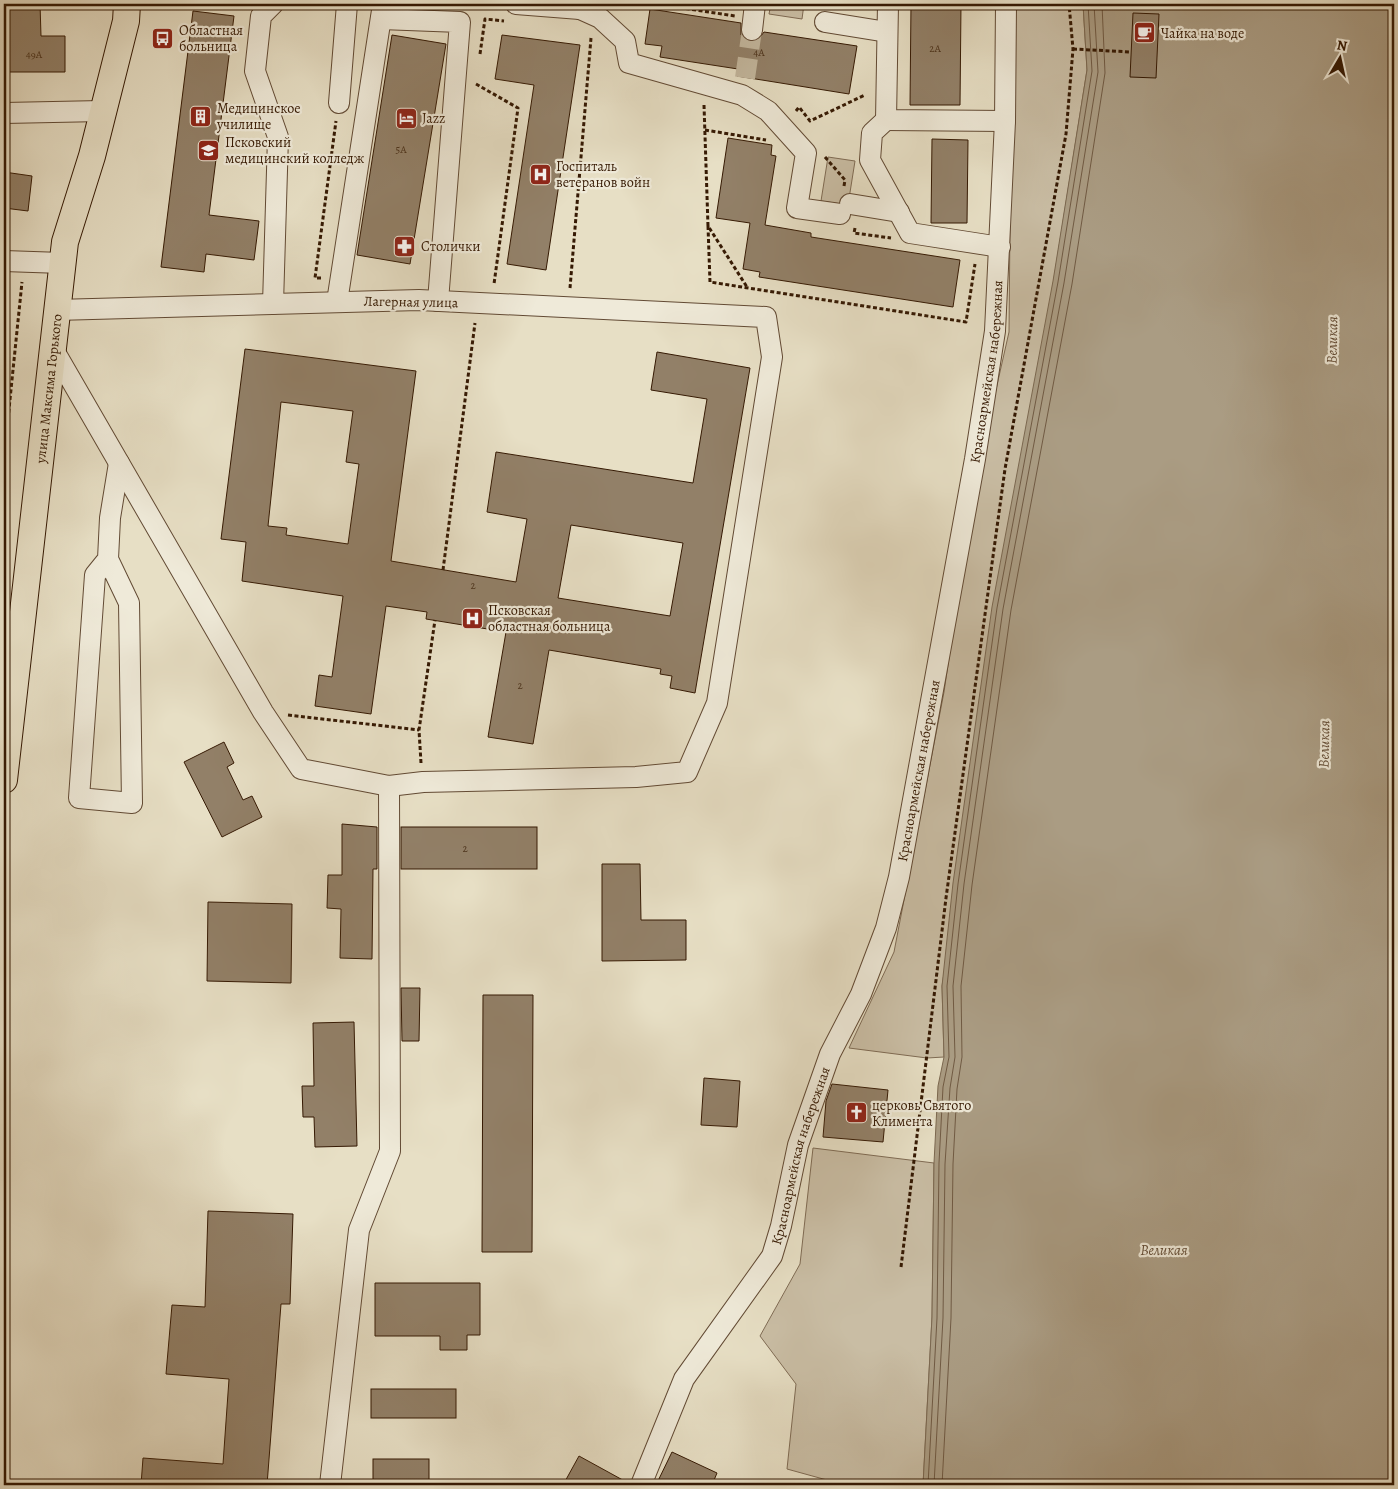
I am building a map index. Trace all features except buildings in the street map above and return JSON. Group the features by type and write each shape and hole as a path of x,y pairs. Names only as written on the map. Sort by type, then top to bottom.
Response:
{"main road":[{"name":"улица Максима Горького","path":"4,780 65,242 92,156 126,21 127,4"}],"street":[{"path":"273,4 261,16 255,71 278,137 273,304"},
{"path":"339,103 347,4"},
{"path":"516,4 580,6 600,18 625,41 629,63 703,84 744,86 806,153 797,208 899,212"},
{"path":"886,120 888,4"},
{"name":"Красноармейская набережная","path":"641,1485 684,1379 772,1256 781,1226 798,1145 830,1054 861,994 886,928 899,877 975,458 995,331 1005,121 1006,4"},
{"path":"337,302 382,11 460,22 438,301"},
{"path":"825,22 887,32"},
{"path":"4,112 102,111"},
{"path":"1000,247 910,233 870,160 872,133 886,120 1005,121"},
{"path":"4,261 62,263"},
{"name":"Лагерная улица","path":"56,310 438,301 766,317 772,357 716,703 687,772 636,777 423,782"},
{"path":"52,347 263,712 301,769 389,786 423,782"},
{"path":"108,559 95,575 79,798 132,803 129,603 108,559 110,518 119,463"},
{"path":"330,1485 359,1230 390,1151 389,786"}],"path":[{"path":"677,4 676,7 754,18"},
{"path":"901,1267 946,898 1001,498 1066,134 1073,49 1069,4"},
{"path":"480,56 486,19 505,21"},
{"path":"568,306 591,32"},
{"path":"1073,49 1131,52"},
{"path":"443,570 484,302 518,108 475,84 477,75"},
{"path":"703,84 710,282 966,322 978,243"},
{"path":"810,121 865,96"},
{"path":"315,278 339,103"},
{"path":"705,130 798,144"},
{"path":"708,226 747,288"},
{"path":"4,458 24,262"},
{"path":"423,782 419,730 435,620"},
{"path":"263,712 419,730"}],"shaded area":[{"path":"771,4 804,4 802,19 769,14"},
{"path":"1014,4 1083,4 1087,70 942,986 944,1057 927,1058 849,1048 894,952 944,692 974,487 1009,332"},
{"path":"828,157 855,161 848,205 821,201"},
{"path":"813,1148 934,1163 932,1317 923,1485 845,1485 787,1469 796,1384 760,1336 800,1264"}],"water":[{"name":"Великая","path":"1083,4 1394,4 1394,1485 923,1485 932,1317 934,1163 938,1086 944,1057 942,986 953,883 992,607 1053,281 1087,70"}],"tunnel":[{"path":"745,78 752,30"}],"place":[{"name":"Чайка на воде","path":"1145,33"},
{"name":"Областная больница","path":"163,38"},
{"name":"Медицинское училище","path":"201,116"},
{"name":"Jazz","path":"406,118"},
{"name":"Псковский медицинский колледж","path":"209,150"},
{"name":"Госпиталь ветеранов войн","path":"540,174"},
{"name":"Столички","path":"405,246"},
{"name":"Псковская областная больница","path":"472,618"},
{"name":"церковь Святого Климента","path":"856,1113"}]}
